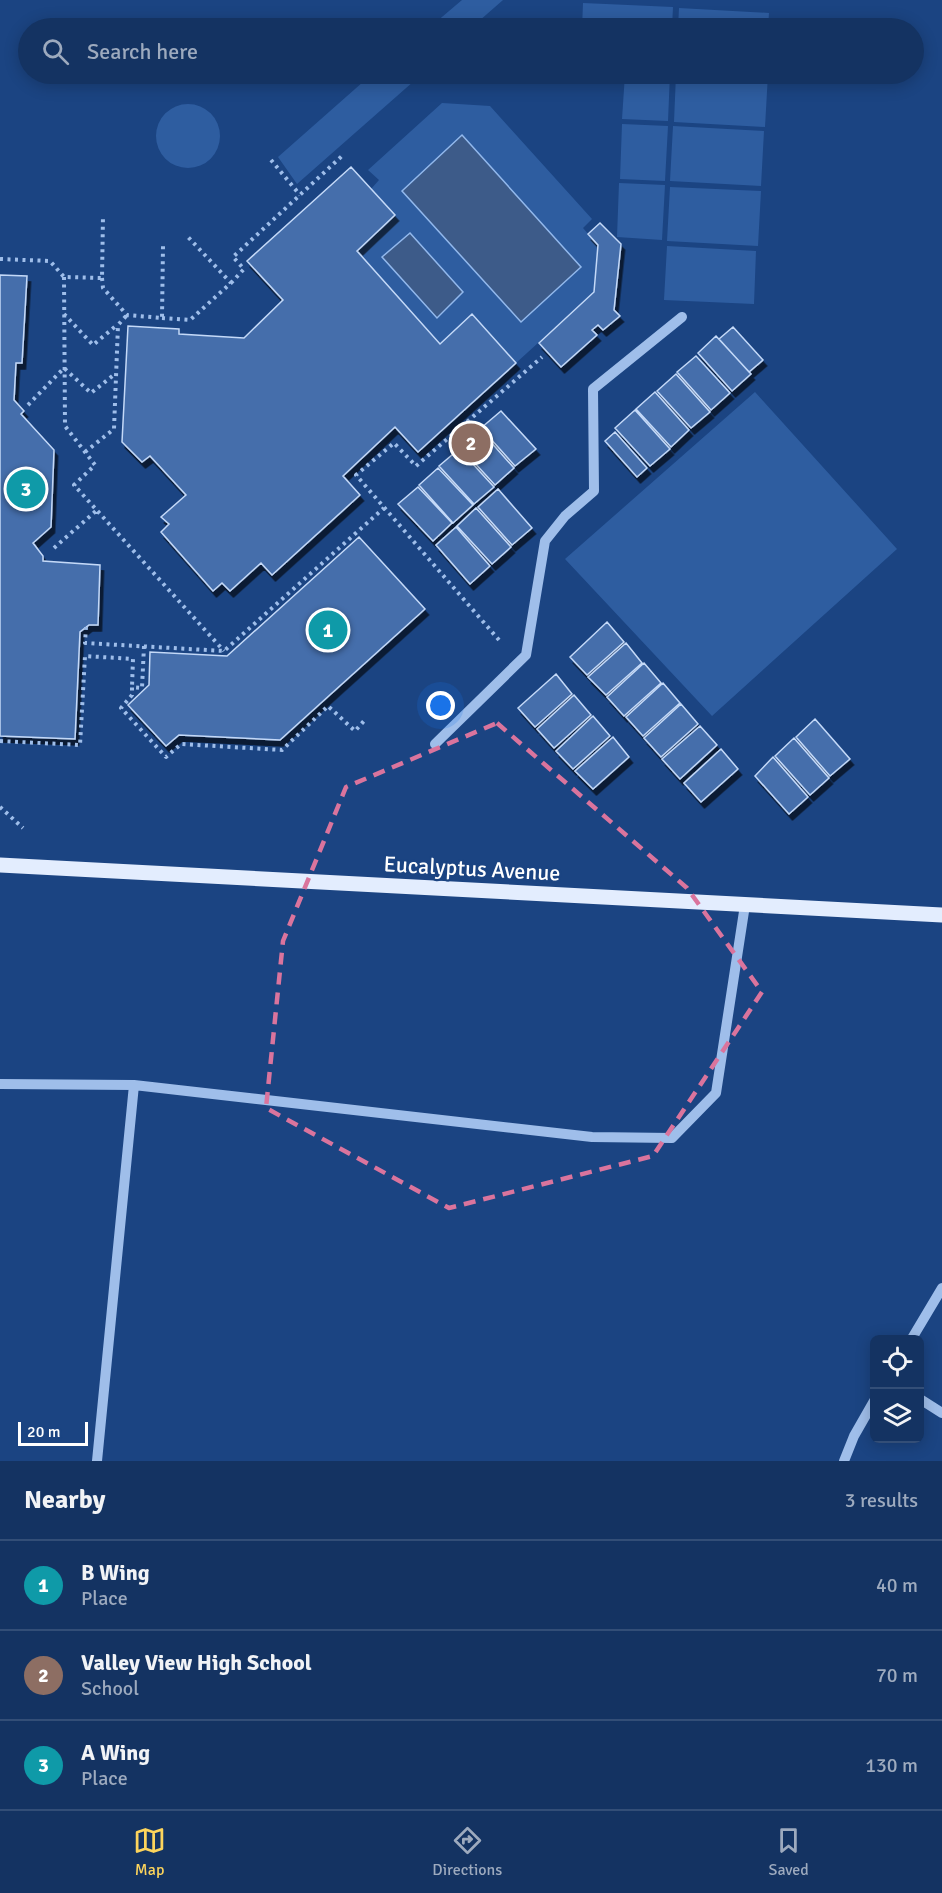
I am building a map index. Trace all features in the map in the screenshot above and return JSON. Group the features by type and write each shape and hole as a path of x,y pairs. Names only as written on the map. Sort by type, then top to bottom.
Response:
{"main road":[{"name":"Eucalyptus Avenue","path":"0,866 942,915"}],"street":[{"path":"435,744 526,656 545,541 566,516 594,492 593,389 682,317"},
{"path":"0,1084 134,1085 592,1137 672,1138 716,1093 746,904"},
{"path":"97,1461 134,1085"},
{"path":"914,1335 942,1288"},
{"path":"924,1402 942,1413"},
{"path":"844,1461 854,1436 870,1408"}],"path":[{"path":"103,216 103,288 127,315 190,320 244,269 233,257 343,155"},
{"path":"271,160 300,195"},
{"path":"188,237 231,283"},
{"path":"162,318 164,246"},
{"path":"0,259 50,261 64,277 65,426 95,465 74,485 224,651"},
{"path":"64,277 102,278"},
{"path":"64,314 93,345 127,315"},
{"path":"85,452 114,429 118,325"},
{"path":"499,640 356,476 394,443 416,466 542,357"},
{"path":"64,368 91,393 116,373"},
{"path":"28,405 64,368"},
{"path":"86,627 86,643 224,651 384,508"},
{"path":"54,548 97,510"},
{"path":"132,687 142,688 144,646"},
{"path":"0,741 80,745 85,656 133,659 132,695 121,708 166,757 181,744 282,750 328,706 355,731 364,721"},
{"path":"0,807 23,828"}],"highlighted area":[{"path":"497,723 687,888 762,992 653,1156 449,1208 266,1108 283,941 346,787"}],"shaded area":[{"path":"462,0 503,0 482,18 441,18"},
{"path":"583,3 673,7 672,18 582,18"},
{"path":"679,8 769,13 769,18 678,18"},
{"path":"361,84 411,84 297,184 278,157"},
{"path":"624,84 670,84 668,121 622,119"},
{"path":"676,84 767,84 765,127 674,122"},
{"path":"442,103 490,106 592,219 583,228 598,245 594,292 516,363 472,315 440,344 357,251 371,189 379,180 368,170"},
{"path":"182,104 194,104 211,113 218,124 220,136 218,148 211,159 194,168 182,168 170,163 161,154 156,142 156,130 161,118 170,109"},
{"path":"622,124 668,126 665,181 620,179"},
{"path":"673,126 764,131 761,186 670,181"},
{"path":"462,135 581,267 521,322 402,191"},
{"path":"619,183 665,185 662,240 617,237"},
{"path":"670,187 761,191 758,246 667,241"},
{"path":"410,233 463,292 437,318 382,257"},
{"path":"667,246 756,251 754,304 664,300"},
{"path":"755,392 897,549 712,716 565,559"}],"building":[{"path":"351,167 395,215 357,251 440,344 472,314 516,363 418,452 395,427 343,476 360,495 272,575 261,563 230,591 222,583 213,591 161,532 169,524 161,517 186,495 150,456 142,462 122,442 128,326 179,329 179,334 244,338 283,300 247,261"},
{"path":"600,223 621,244 614,310 620,316 603,330 598,325 592,330 597,335 561,367 539,343 594,292 598,245 588,234"},
{"path":"0,275 27,276 22,363 16,363 14,400 24,411 21,414 54,450 51,527 33,543 43,556 43,561 100,565 98,625 89,625 80,632 75,739 0,736"},
{"path":"733,327 763,360 749,372 719,339"},
{"path":"716,336 751,374 732,391 698,353"},
{"path":"696,356 730,393 711,410 677,372"},
{"path":"676,374 710,412 691,428 657,391"},
{"path":"655,392 689,430 671,447 636,409"},
{"path":"635,410 670,449 650,466 615,428"},
{"path":"501,411 536,449 515,466 481,428"},
{"path":"480,430 514,468 495,485 460,447"},
{"path":"615,432 647,468 637,477 605,441"},
{"path":"459,449 494,487 474,504 439,466"},
{"path":"438,468 473,505 453,523 419,485"},
{"path":"418,487 452,523 433,541 398,504"},
{"path":"498,489 532,528 512,545 478,507"},
{"path":"476,508 511,547 492,564 457,526"},
{"path":"456,527 490,566 470,584 436,545"},
{"path":"359,537 425,609 280,740 179,735 166,746 128,705 149,685 150,652 227,656"},
{"path":"607,622 624,642 587,675 570,657"},
{"path":"626,643 642,663 606,695 588,677"},
{"path":"644,663 661,683 624,716 607,697"},
{"path":"556,674 572,694 535,727 518,708"},
{"path":"663,683 680,703 643,736 626,717"},
{"path":"574,695 591,715 554,748 537,729"},
{"path":"681,704 698,724 661,757 644,738"},
{"path":"593,716 610,736 573,769 556,751"},
{"path":"815,719 850,759 830,776 796,737"},
{"path":"700,726 717,745 680,779 662,759"},
{"path":"613,737 629,757 593,789 575,771"},
{"path":"794,738 829,778 810,795 775,756"},
{"path":"721,749 738,769 701,802 684,783"},
{"path":"773,757 808,797 789,814 755,776"}],"place":[{"name":"Valley View High School","path":"471,443"},
{"name":"A Wing","path":"26,489"},
{"name":"B Wing","path":"328,630"}]}
